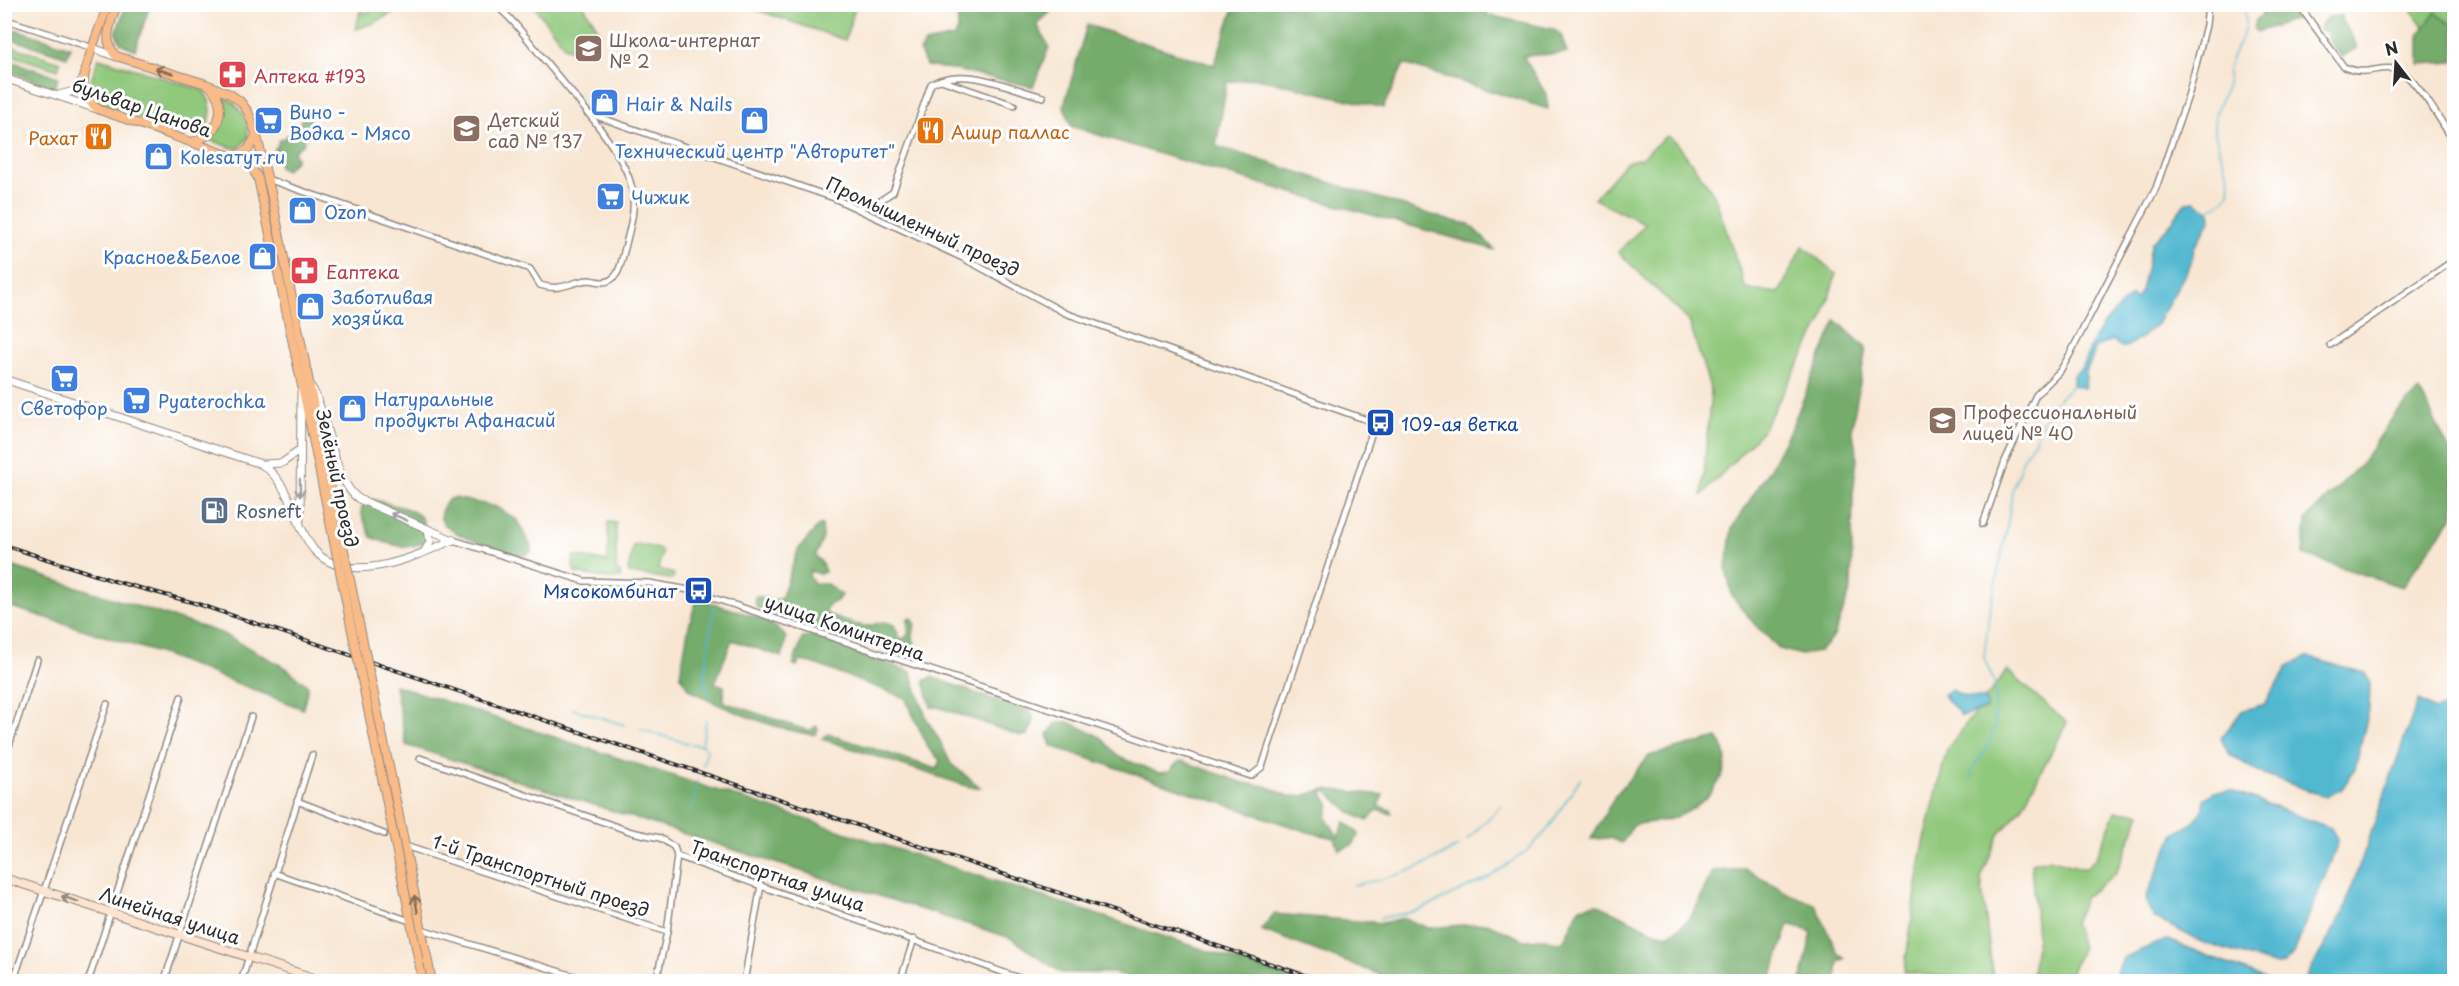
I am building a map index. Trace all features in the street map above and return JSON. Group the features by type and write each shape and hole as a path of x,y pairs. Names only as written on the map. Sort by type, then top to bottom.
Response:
{"main road":[{"path":"100,110 87,97 84,79 108,4"},
{"path":"117,4 107,37 109,47 117,57 210,86 240,101 248,112 256,133 254,142 248,150 237,155 228,154"},
{"path":"192,142 210,133 219,119 220,103 210,86"},
{"name":"бульвар Цанова","path":"100,110 228,154 248,164 263,179"},
{"name":"Зелёный проезд","path":"256,133 263,179 387,782"},
{"path":"387,782 405,846 432,981"},
{"path":"387,782 410,920 423,981"},
{"name":"Линейная улица","path":"4,878 326,981"}],"street":[{"path":"263,179 530,269 540,285 560,289 589,280 606,282 613,279 619,269 633,216 630,179 622,162 587,112 524,35 494,4"},
{"path":"1983,524 2005,461 2033,401 2060,371 2069,356 2156,188 2189,93 2206,25 2208,4"},
{"path":"2298,4 2344,67 2367,73 2387,69 2402,71 2416,86 2454,142"},
{"path":"4,19 117,57"},
{"path":"856,207 878,202 893,192 922,103 931,84 939,79 957,76 982,80 1043,97"},
{"name":"бульвар Цанова","path":"4,78 100,110"},
{"path":"51,93 59,95 70,93 84,79"},
{"path":"939,79 1014,105"},
{"name":"Промышленный проезд","path":"587,112 856,207 982,268 1065,313 1367,420 1374,426 1262,767 1255,775"},
{"path":"2330,345 2454,260"},
{"path":"4,379 258,462 279,464 299,451"},
{"path":"300,524 299,451 305,385"},
{"path":"305,385 321,409 343,480 349,491 359,499 453,540"},
{"path":"258,462 279,480 315,551 326,560 339,565 384,565 453,540"},
{"path":"422,553 430,544 428,530"},
{"name":"улица Коминтерна","path":"453,540 584,582 649,583 689,590 1246,776 1255,775"},
{"path":"4,761 37,660"},
{"path":"88,981 181,697"},
{"path":"13,981 107,704"},
{"path":"164,981 251,717"},
{"path":"241,981 312,755"},
{"name":"Транспортная улица","path":"420,758 632,832 660,838 674,847 677,856 914,939 1009,979 1030,981"},
{"path":"297,801 384,834"},
{"name":"1-й Транспортный проезд","path":"405,846 667,932"},
{"path":"656,981 667,932 677,856"},
{"path":"274,873 410,920"},
{"path":"744,981 761,885"},
{"path":"421,929 593,981"},
{"path":"900,981 914,939"}],"green space":[{"path":"126,5 150,5 135,50 120,43 116,33"},
{"path":"372,5 406,5 374,23 356,29 360,11 369,13"},
{"path":"533,5 583,5 597,27 594,42 582,51 566,48"},
{"path":"742,5 856,5 845,40"},
{"path":"957,5 1058,5 1037,24 1049,47 1033,87 951,69 926,66 920,52 925,43 954,37 958,30"},
{"path":"1235,5 1488,5 1487,15 1553,29 1561,35 1567,53 1523,56 1546,94 1548,109 1404,64 1383,108 1256,78 1227,82 1216,146 1448,220 1469,224 1495,250 1230,175 1071,126 1064,106 1087,25 1214,65"},
{"path":"2260,5 2290,5 2299,18 2257,32 2254,29 2256,20 2262,15"},
{"path":"2408,5 2454,5 2454,48 2438,47"},
{"path":"2436,12 2454,25 2454,62 2419,64 2419,34"},
{"path":"2342,16 2342,23 2357,48 2341,57 2329,41 2326,32 2320,30 2319,26 2328,17"},
{"path":"5,26 70,47 67,57 5,37"},
{"path":"5,44 60,62 58,70 5,53"},
{"path":"99,58 203,90 210,104 208,123 204,128 189,134 98,104 91,93 91,82"},
{"path":"5,59 58,77 55,88 5,70"},
{"path":"221,96 238,107 245,118 248,138 239,148 232,148 207,139 222,121"},
{"path":"303,118 311,120 303,144 293,152 296,160 286,170 279,167 274,149 279,140 285,138"},
{"path":"1668,136 1677,143 1714,194 1746,289 1779,293 1803,246 1836,274 1822,321 1762,431 1702,495 1711,391 1689,321 1618,252 1646,224 1594,199 1626,162 1642,158"},
{"path":"1836,320 1866,348 1852,427 1857,459 1853,493 1851,589 1834,636 1819,652 1801,655 1780,649 1755,625 1732,596 1726,568 1732,528 1768,472 1792,426"},
{"path":"2420,391 2454,459 2454,515 2402,587 2303,555 2306,519 2362,463 2395,414"},
{"path":"455,498 497,507 517,520 531,547 531,552 516,555 475,541 446,527 441,518 441,512 449,499"},
{"path":"372,499 407,509 419,515 424,524 427,539 415,546 400,546 371,537 361,513 362,507"},
{"path":"608,522 616,523 616,571 620,572 620,578 610,579 575,573 574,556 608,562"},
{"path":"819,525 822,525 823,538 815,556 822,563 825,572 819,574 810,571 809,577 815,584 827,584 841,595 837,601 828,605 825,613 862,626 881,622 894,625 900,638 903,639 908,635 908,618 912,618 915,623 913,637 915,656 906,657 884,646 842,636 808,622 801,612 781,616 756,607 755,597 757,596 772,600 781,599 798,550"},
{"path":"637,544 660,549 662,553 658,569 674,574 673,578 629,573 633,546"},
{"path":"5,564 221,633 286,668 308,686 303,709 165,655 5,605"},
{"path":"703,600 772,625 786,638 782,657 732,640 715,683 724,686 724,702 809,731 816,726 818,729 816,734 790,730 750,717 711,701 687,686 680,675 688,630 695,604"},
{"path":"813,636 911,672 927,720 951,764 980,787 970,787 822,739 828,734 937,769 940,760 929,749 905,698 812,663 800,661 797,666 793,665 802,639"},
{"path":"2007,670 2067,723 2021,809 1998,836 1981,878 1993,979 1980,981 1904,972 1922,852 1947,749"},
{"path":"932,677 1003,703 1031,710 1034,720 1031,729 1027,735 1021,736 938,707 931,707 924,681"},
{"path":"395,685 1300,981 1139,982 1113,973 1061,973 1011,938 406,745"},
{"path":"1069,722 1101,737 1119,757 1159,773 1169,772 1178,762 1182,761 1244,783 1266,786 1289,796 1302,796 1326,789 1383,795 1378,806 1391,810 1392,814 1377,810 1368,821 1350,812 1326,791 1322,793 1330,805 1326,817 1338,837 1345,822 1359,834 1353,845 1339,850 1335,838 1308,832 1051,746 1048,734 1056,724"},
{"path":"1717,738 1724,749 1726,761 1718,783 1700,803 1674,818 1633,825 1622,843 1610,838 1591,839 1615,796 1649,756"},
{"path":"2116,811 2141,813 2116,873 2085,897 2074,923 2082,947 2067,981 2031,981 2037,937 2031,863 2049,859 2085,869 2096,858"},
{"path":"1746,869 1789,894 1815,904 1838,953 1845,958 1838,962 1836,981 1801,981 1812,932 1789,924 1770,982 1397,981 1261,930 1274,914 1382,923 1404,918 1428,928 1487,923 1524,940 1545,939 1559,943 1565,939 1580,907 1597,904 1655,932 1668,935 1678,929 1696,908 1712,871"}],"water":[{"path":"2195,201 2210,211 2211,219 2194,248 2191,263 2157,324 2126,347 2120,347 2113,340 2095,348 2086,372 2084,388 2073,385 2073,375 2086,361 2093,341 2100,330 2112,314 2131,296 2136,299 2141,291 2152,242 2168,227 2186,202"},
{"path":"2307,657 2365,673 2370,684 2369,710 2355,769 2342,789 2326,797 2256,771 2228,753 2221,738 2242,711 2265,704 2288,666"},
{"path":"1952,689 1963,696 1983,698 1987,703 1986,709 1961,716 1943,694"},
{"path":"2418,700 2434,710 2454,704 2454,981 2304,981 2342,915"},
{"path":"2231,791 2331,828 2337,839 2336,848 2294,953 2284,964 2276,965 2204,943 2154,918 2148,907 2146,896 2174,835 2191,824 2202,812 2204,799 2214,792"},
{"path":"2166,939 2270,981 2113,981 2123,958"}],"waterway":[{"path":"2210,210 2227,197 2230,188 2214,124 2227,84 2229,66 2244,31 2244,4"},
{"path":"1970,779 1973,769 1989,745 1995,727 1995,684 1984,658 1989,614 2007,529 2012,491 2024,456 2035,440 2047,410 2074,384"},
{"path":"710,699 704,679 714,607"},
{"path":"573,709 624,725"},
{"path":"703,766 707,750 702,745 706,721"},
{"path":"640,729 690,744 702,745"},
{"path":"1380,918 1418,911 1490,877 1529,849 1548,829 1580,779"},
{"path":"692,812 697,781"},
{"path":"1467,840 1502,805"},
{"path":"1353,885 1408,871 1459,846"}],"railway":[{"path":"4,545 114,581 195,603 1325,982"}],"place":[{"name":"Школа-интернат № 2","path":"588,49"},
{"name":"Аптека #193","path":"233,75"},
{"name":"Hair & Nails","path":"605,103"},
{"name":"Вино - Водка - Мясо","path":"268,121"},
{"name":"Технический центр \"Авторитет\"","path":"755,121"},
{"name":"Детский сад № 137","path":"467,129"},
{"name":"Ашир паллас","path":"930,131"},
{"name":"Рахат","path":"99,137"},
{"name":"Kolesaтут.ru","path":"159,156"},
{"name":"Чижик","path":"610,196"},
{"name":"Ozon","path":"303,211"},
{"name":"Красное&Белое","path":"262,256"},
{"name":"Еаптека","path":"305,271"},
{"name":"Заботливая хозяйка","path":"311,306"},
{"name":"Светофор","path":"64,378"},
{"name":"Pyaterochka","path":"137,400"},
{"name":"Натуральные продукты Афанасий","path":"353,408"},
{"name":"Профессиональный лицей № 40","path":"1942,421"},
{"name":"109-ая ветка","path":"1380,423"},
{"name":"Rosneft","path":"215,510"},
{"name":"Мясокомбинат","path":"698,590"}]}
